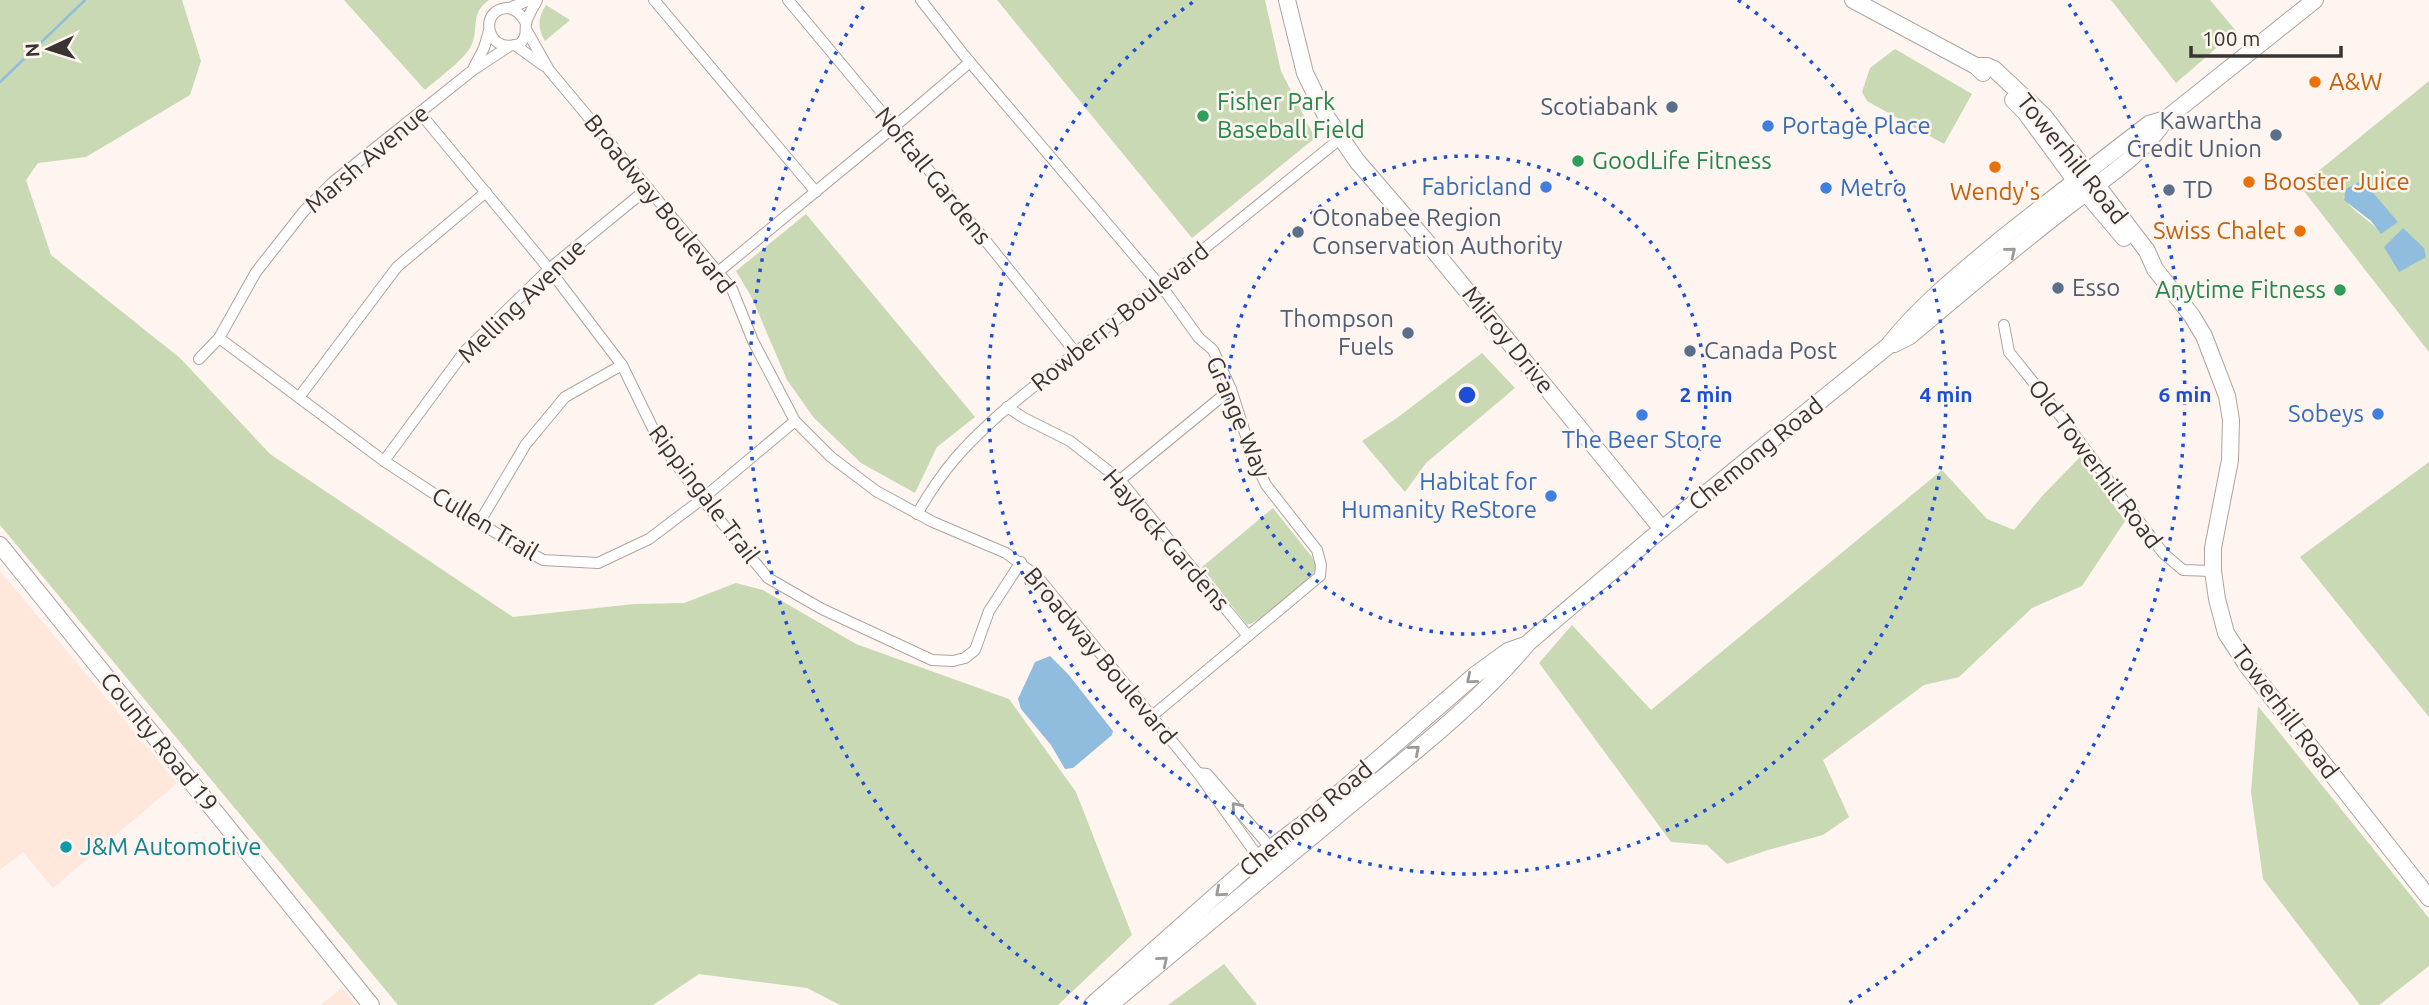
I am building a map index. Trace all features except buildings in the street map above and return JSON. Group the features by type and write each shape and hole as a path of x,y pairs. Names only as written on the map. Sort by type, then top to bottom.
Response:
{"main road":[{"name":"Milroy Drive","path":"1287,0 1305,73 1326,116 1357,161 1434,250 1662,529"},
{"name":"Towerhill Road","path":"1853,0 1976,66 2025,112 2147,251 2155,269 2192,316 2204,336 2227,396 2231,420 2230,460 2213,548 2217,599 2226,633 2248,667 2425,886"},
{"name":"Chemong Road","path":"1092,1005 1271,856 1308,820 1475,675 1508,651 1528,643 1662,529 1888,346 1910,336 2086,182 2152,140 2166,119 2315,0"},
{"name":"County Road 19","path":"0,545 371,1005"},
{"name":"Chemong Road","path":"1110,1005 1269,872 1271,856"}],"street":[{"path":"530,0 498,10 490,19 489,31 495,41 511,46 524,40 526,27 537,0"},
{"name":"Noftall Gardens","path":"788,0 1076,352"},
{"name":"Grange Way","path":"921,0 970,62 1168,295 1199,338 1213,350 1231,389 1252,455 1266,485 1317,550 1321,565 1320,576 1152,716"},
{"path":"656,1 816,192"},
{"path":"509,8 520,13 526,27"},
{"name":"Broadway Boulevard","path":"526,27 549,70 732,289 753,341 795,421 831,457 876,491 917,514 1006,553 1037,576 1198,773 1271,856"},
{"name":"Marsh Avenue","path":"473,70 489,31"},
{"name":"Broadway Boulevard","path":"511,46 549,70"},
{"name":"Marsh Avenue","path":"199,359 219,338 256,272 304,211 332,183 473,70 511,46"},
{"path":"718,272 970,62"},
{"name":"Rippingale Trail","path":"420,113 549,269 622,365 659,441 702,499 768,578 822,609 932,660 953,661 965,658 975,650 989,611 1021,562"},
{"name":"Rowberry Boulevard","path":"917,514 941,474 966,444 1007,407 1341,138"},
{"name":"Melling Avenue","path":"384,461 465,351 549,269 648,188"},
{"path":"300,396 397,267 485,192"},
{"name":"Old Towerhill Road","path":"2004,325 2009,352 2163,553 2183,570 2213,571"},
{"name":"Cullen Trail","path":"219,338 384,461 478,523 543,560 598,563 649,538 702,499 795,421"},
{"path":"478,523 526,444 565,397 622,365"},
{"path":"1120,480 1231,389"},
{"name":"Haylock Gardens","path":"1007,407 1070,441 1120,480 1248,636"},
{"name":"Broadway Boulevard","path":"1198,773 1207,774 1271,856"}],"shaded area":[{"path":"0,571 177,783 53,888 23,852 0,870"},
{"path":"342,988 356,1005 321,1005"}],"green space":[{"path":"0,0 182,0 201,61 190,95 86,157 38,163 26,180 51,255 180,358 270,454 513,617 634,604 684,603 736,583 763,590 856,644 1009,699 1076,792 1132,935 1058,1005 840,1005 807,988 699,974 653,1005 398,1005 0,525"},
{"path":"344,0 489,0 477,15 474,38 469,50 425,90"},
{"path":"997,0 1265,0 1281,71 1315,138 1192,238"},
{"path":"2111,0 2210,0 2236,31 2176,83"},
{"path":"546,5 570,20 545,41 540,23"},
{"path":"1895,49 1972,94 1944,144 1867,101 1862,92 1870,68"},
{"path":"2429,81 2429,352 2300,186","holes":["2343,196 2397,222 2381,233"]},
{"path":"806,214 975,417 937,447 915,493 861,463 814,418 787,380 752,298 736,271"},
{"path":"1482,353 1515,388 1426,463 1405,492 1362,441 1397,418"},
{"path":"2080,457 2125,521 2082,586 2032,608 1959,677 1924,685 1823,760 1849,817 1823,835 1727,864 1707,845 1671,842 1539,663 1572,625 1651,710 1942,470 1987,519 2014,530"},
{"path":"2429,462 2429,717 2300,557"},
{"path":"1273,508 1317,567 1305,584 1286,600 1247,625 1202,567"},
{"path":"2258,706 2429,918 2429,966 2379,1005 2360,1005 2263,879 2251,792"},
{"path":"1224,964 1257,1005 1168,1005"}],"water":[{"path":"2359,182 2369,188 2398,222 2381,234 2371,221 2344,200 2346,189"},
{"path":"2403,228 2424,248 2426,257 2399,272 2384,247"},
{"path":"1050,656 1068,674 1113,731 1112,735 1073,768 1065,769 1051,745 1021,709 1018,699 1035,662"}],"waterway":[{"path":"0,82 85,0"}],"place":[{"name":"A&W","path":"2315,82"},
{"name":"Scotiabank","path":"1672,107"},
{"name":"Fisher Park Baseball Field","path":"1203,116"},
{"name":"Portage Place","path":"1768,126"},
{"name":"Kawartha Credit Union","path":"2276,135"},
{"name":"GoodLife Fitness","path":"1578,161"},
{"name":"Wendy's","path":"1995,167"},
{"name":"Booster Juice","path":"2249,182"},
{"name":"Fabricland","path":"1546,187"},
{"name":"Metro","path":"1826,188"},
{"name":"TD","path":"2169,190"},
{"name":"Swiss Chalet","path":"2300,231"},
{"name":"Otonabee Region Conservation Authority","path":"1298,232"},
{"name":"Esso","path":"2058,288"},
{"name":"Anytime Fitness","path":"2340,290"},
{"name":"Thompson Fuels","path":"1408,333"},
{"name":"Canada Post","path":"1690,351"},
{"name":"Sobeys","path":"2378,414"},
{"name":"The Beer Store","path":"1642,415"},
{"name":"Habitat for Humanity ReStore","path":"1551,496"},
{"name":"J&M Automotive","path":"66,847"}]}
